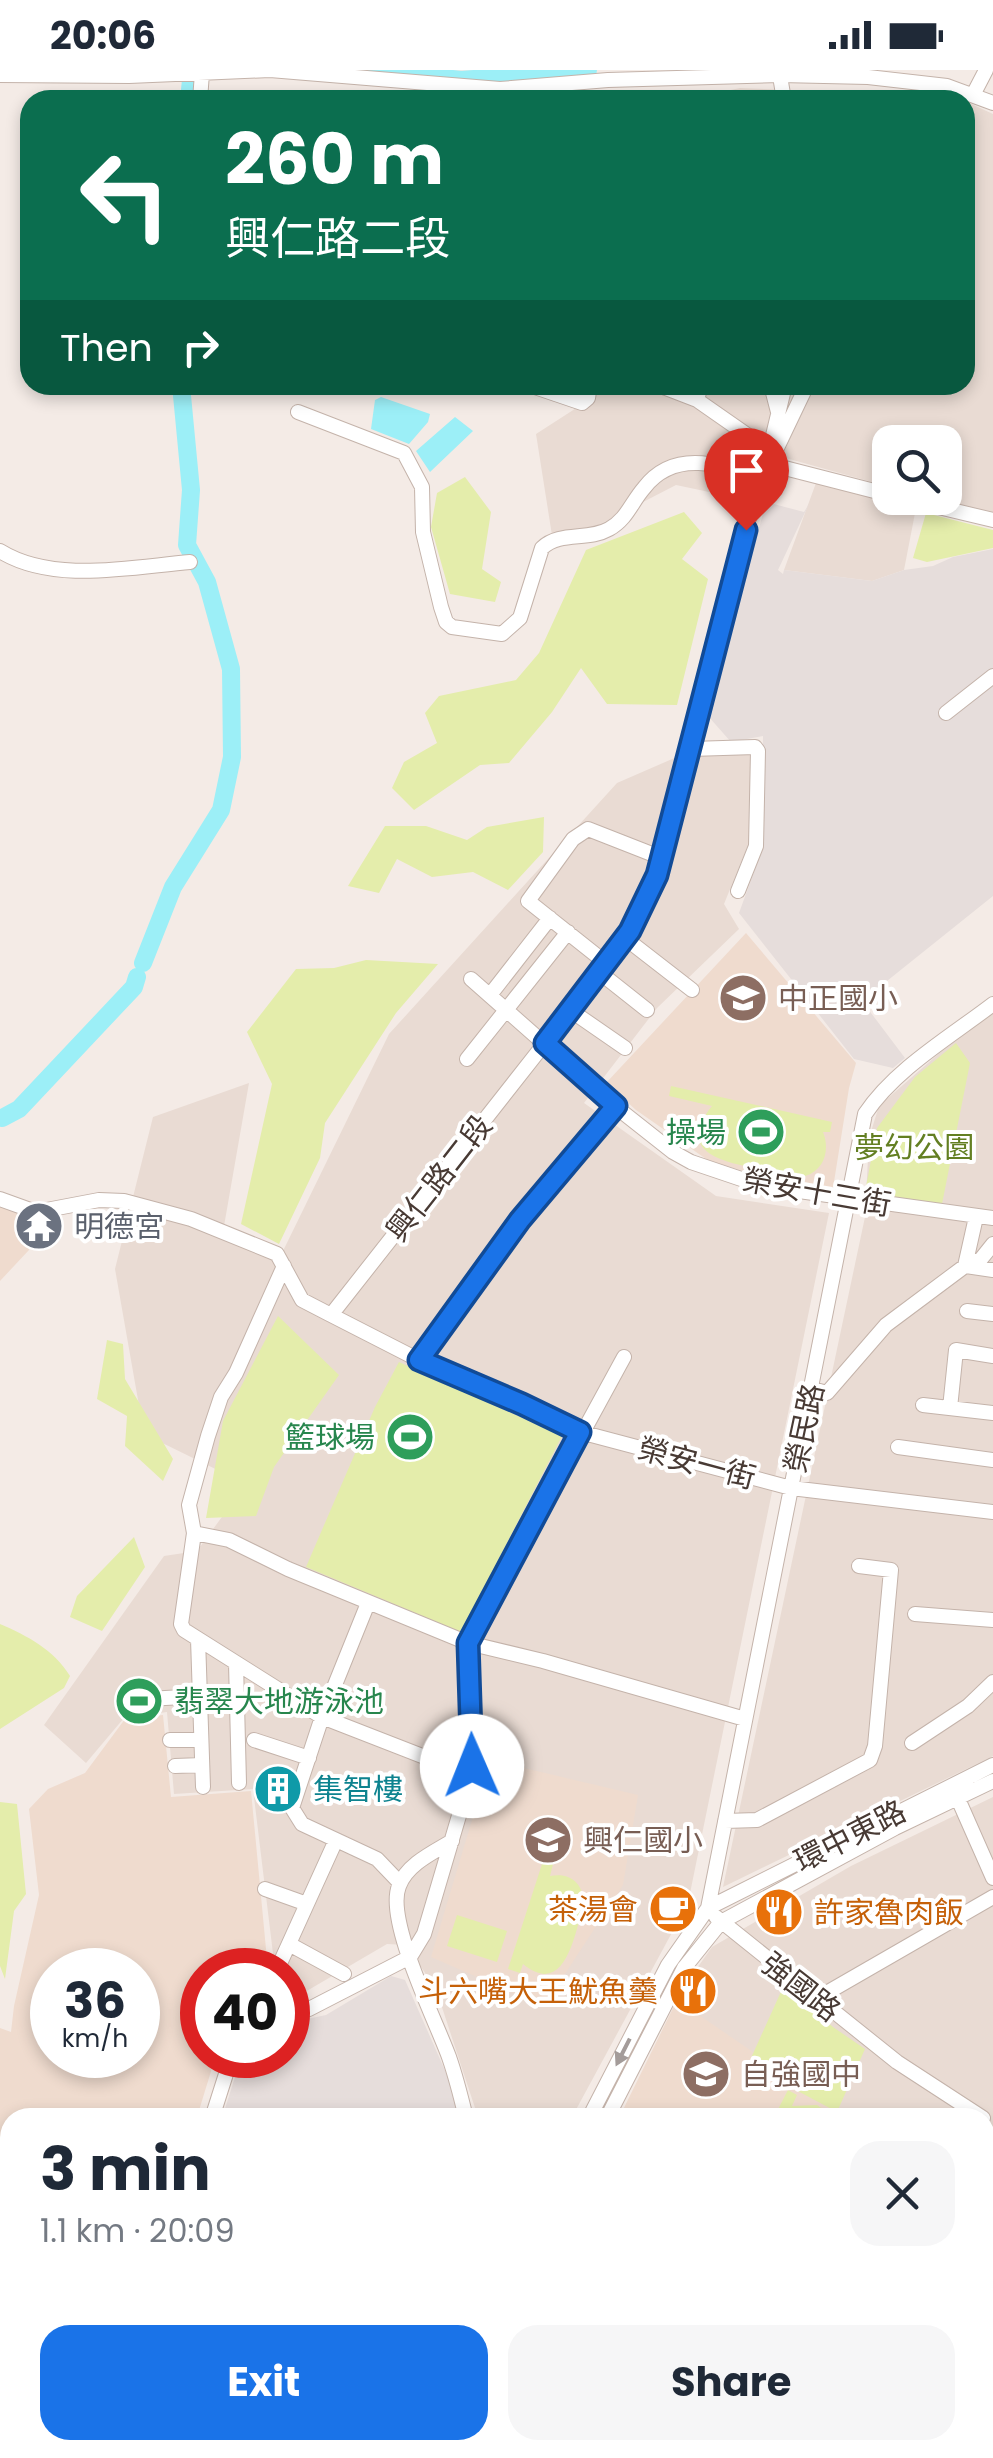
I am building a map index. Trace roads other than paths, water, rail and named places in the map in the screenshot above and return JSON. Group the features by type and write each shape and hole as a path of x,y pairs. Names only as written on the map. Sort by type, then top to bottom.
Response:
{"street":[{"path":"0,75 270,70 500,88 779,72 868,77 930,90"},
{"path":"201,90 202,73"},
{"path":"558,395 582,403 588,395"},
{"path":"701,395 770,458 872,489"},
{"path":"774,395 778,412"},
{"path":"770,458 782,395"},
{"name":"興仁路二段","path":"331,1315 545,1043 625,938 645,903 662,858 759,481 801,395"},
{"path":"298,412 404,454 422,486 423,532 446,622 452,627 502,634 520,618 542,548 551,540 592,536 624,520 644,487 680,464 695,461 734,468 759,481"},
{"path":"962,513 993,520"},
{"path":"0,551 31,564 65,568 190,562"},
{"path":"946,712 993,676"},
{"path":"691,749 755,747 758,751 756,846 738,891"},
{"path":"647,1010 568,932 528,901 573,838 588,829 662,858"},
{"path":"490,995 550,918"},
{"path":"466,1059 568,932"},
{"path":"625,938 692,990"},
{"name":"榮安十三街","path":"470,979 673,1152 740,1181 993,1218"},
{"name":"榮民路","path":"594,2108 668,1965 708,1908 850,1199 861,1126 874,1100 902,1074 993,1004"},
{"path":"570,1010 625,1048"},
{"path":"419,1360 520,1220 616,1106"},
{"path":"0,1200 36,1212 99,1200 146,1205 260,1245 277,1254 302,1300 419,1360 580,1432"},
{"path":"966,1266 976,1217"},
{"path":"812,1389 828,1393 886,1325 981,1259 993,1244"},
{"path":"284,1266 221,1398 189,1504 194,1533 180,1617 184,1630 322,1717 472,1776"},
{"path":"966,1266 993,1270"},
{"path":"967,1311 993,1314"},
{"path":"950,1408 956,1350 993,1356"},
{"path":"310,2008 410,1957 424,1934 472,1776 468,1643 624,1357"},
{"path":"923,1406 993,1413"},
{"name":"榮安一街","path":"580,1432 791,1488 993,1512"},
{"path":"898,1447 993,1460"},
{"path":"194,1533 229,1540 468,1643 745,1719"},
{"path":"725,1821 756,1820 870,1760 876,1746 891,1570 860,1566"},
{"path":"368,1603 322,1717 293,1812 302,1824 377,1859 400,1883"},
{"path":"915,1614 993,1620"},
{"path":"198,1639 203,1787"},
{"path":"236,1663 239,1783"},
{"path":"912,1743 968,1706 993,1682"},
{"path":"148,1699 200,1696"},
{"path":"170,1740 201,1740"},
{"path":"254,1740 309,1758"},
{"path":"175,1766 202,1765"},
{"name":"環中東路","path":"721,1922 955,1791 993,1765"},
{"name":"環中東路","path":"708,1908 955,1791 993,1782"},
{"path":"955,1791 993,1878"},
{"path":"287,1948 336,1840"},
{"path":"452,1841 421,1860 400,1883 395,1902 410,1957 450,2059 463,2108"},
{"path":"265,1889 307,1904"},
{"path":"816,1999 993,1897"},
{"path":"612,2108 684,1968 721,1922 708,1908"},
{"name":"強國路","path":"721,1922 897,2062 968,2108"},
{"path":"289,1944 344,1974"},
{"path":"215,2108 225,2078"}],"water":[{"path":"381,397 430,414 409,444 371,429 375,400"},
{"path":"455,417 473,431 430,472 416,451"}],"waterway":[{"path":"190,90 192,70"},
{"path":"376,70 461,80 588,70"},
{"path":"143,963 173,887 221,810 232,757 231,669 207,582 187,545 191,490 182,395"},
{"path":"2,1118 19,1109 134,987 137,977"}],"place":[{"name":"中正國小","path":"743,998"},
{"name":"操場","path":"761,1132"},
{"name":"明德宮","path":"39,1226"},
{"name":"籃球場","path":"410,1437"},
{"name":"翡翠大地游泳池","path":"139,1701"},
{"name":"集智樓","path":"278,1789"},
{"name":"興仁國小","path":"548,1840"},
{"name":"茶湯會","path":"673,1909"},
{"name":"許家魯肉飯","path":"779,1912"},
{"name":"斗六嘴大王魷魚羹","path":"693,1991"},
{"name":"自強國中","path":"706,2074"}],"park label":[{"name":"夢幻公園","path":"914,1147"}]}
